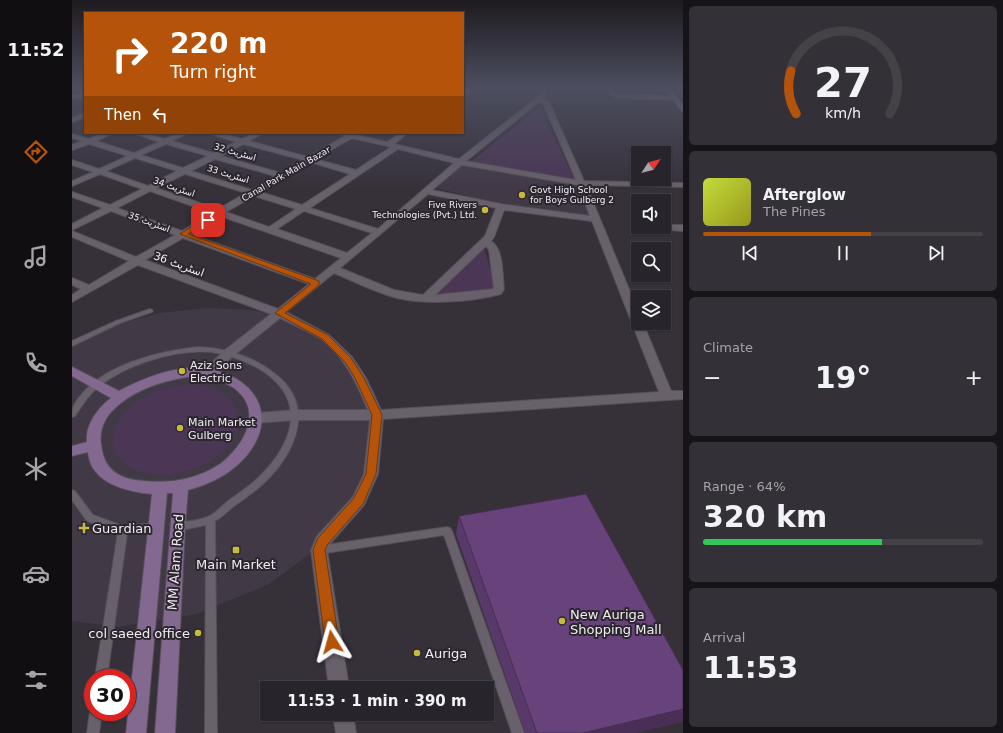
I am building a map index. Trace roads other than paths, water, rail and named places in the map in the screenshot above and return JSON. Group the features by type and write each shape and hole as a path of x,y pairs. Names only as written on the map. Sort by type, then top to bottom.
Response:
{"street":[{"path":"208,373 229,353 379,232 460,162 513,120"},
{"path":"554,120 581,183 667,396"},
{"path":"72,148 108,134"},
{"name":"اسٹریٹ 32","path":"139,134 282,176"},
{"path":"72,184 183,134"},
{"path":"215,134 357,172"},
{"path":"72,227 258,134"},
{"path":"352,134 392,146 460,162 581,183 683,185"},
{"name":"Canal Park Main Bazar","path":"72,299 352,134"},
{"path":"270,230 304,209 357,172 392,146 404,134"},
{"name":"اسٹریٹ 33","path":"72,136 379,232"},
{"name":"اسٹریٹ 34","path":"72,162 348,257"},
{"path":"426,191 501,206 595,219"},
{"name":"اسٹریٹ 35","path":"72,194 316,283"},
{"path":"426,298 491,234 501,206"},
{"path":"672,228 683,228"},
{"name":"اسٹریٹ 36","path":"72,234 137,261 280,313 325,337 348,360 360,378 377,415"},
{"path":"333,269 400,296 426,298 497,292 499,289 493,247 485,241"},
{"path":"72,281 89,289"},
{"path":"72,371 120,397"},
{"path":"186,372 208,373 228,379 243,388 253,401 256,418 254,431 247,445 235,458 220,470 208,476 181,486 160,489 139,488 120,482 105,473 96,460 92,446 96,425 110,406 120,397 147,381 163,376 186,372"},
{"path":"256,418 296,415 377,415 683,395"},
{"path":"338,681 319,550 322,541 359,501 371,474 377,415"},
{"path":"72,451 92,446"},
{"name":"MM Alam Road","path":"165,733 177,527 181,486"},
{"name":"MM Alam Road","path":"136,733 160,489"},
{"path":"344,721 346,733"}],"lane":[{"path":"72,344 97,331 150,311"},
{"path":"72,414 96,384 124,368 151,358 190,350 209,350 229,353 251,361 270,373 286,388 292,400 296,415 293,431 280,460 264,478 211,519 177,527"},
{"path":"72,494 90,518 123,530 156,527"},
{"path":"211,519 211,733"},
{"path":"102,669 123,530"},
{"path":"319,550 447,531 518,733"},
{"path":"93,733 95,721"}],"place":[{"name":"Govt High School for Boys Gulberg 2","path":"522,195"},
{"name":"Five Rivers Technologies (Pvt.) Ltd.","path":"485,210"},
{"name":"Aziz Sons Electric","path":"182,371"},
{"name":"Main Market Gulberg","path":"180,428"},
{"name":"Guardian","path":"84,528"},
{"name":"Main Market","path":"236,550"},
{"name":"New Auriga Shopping Mall","path":"562,621"},
{"name":"col saeed office","path":"198,633"},
{"name":"Auriga","path":"417,653"}]}
